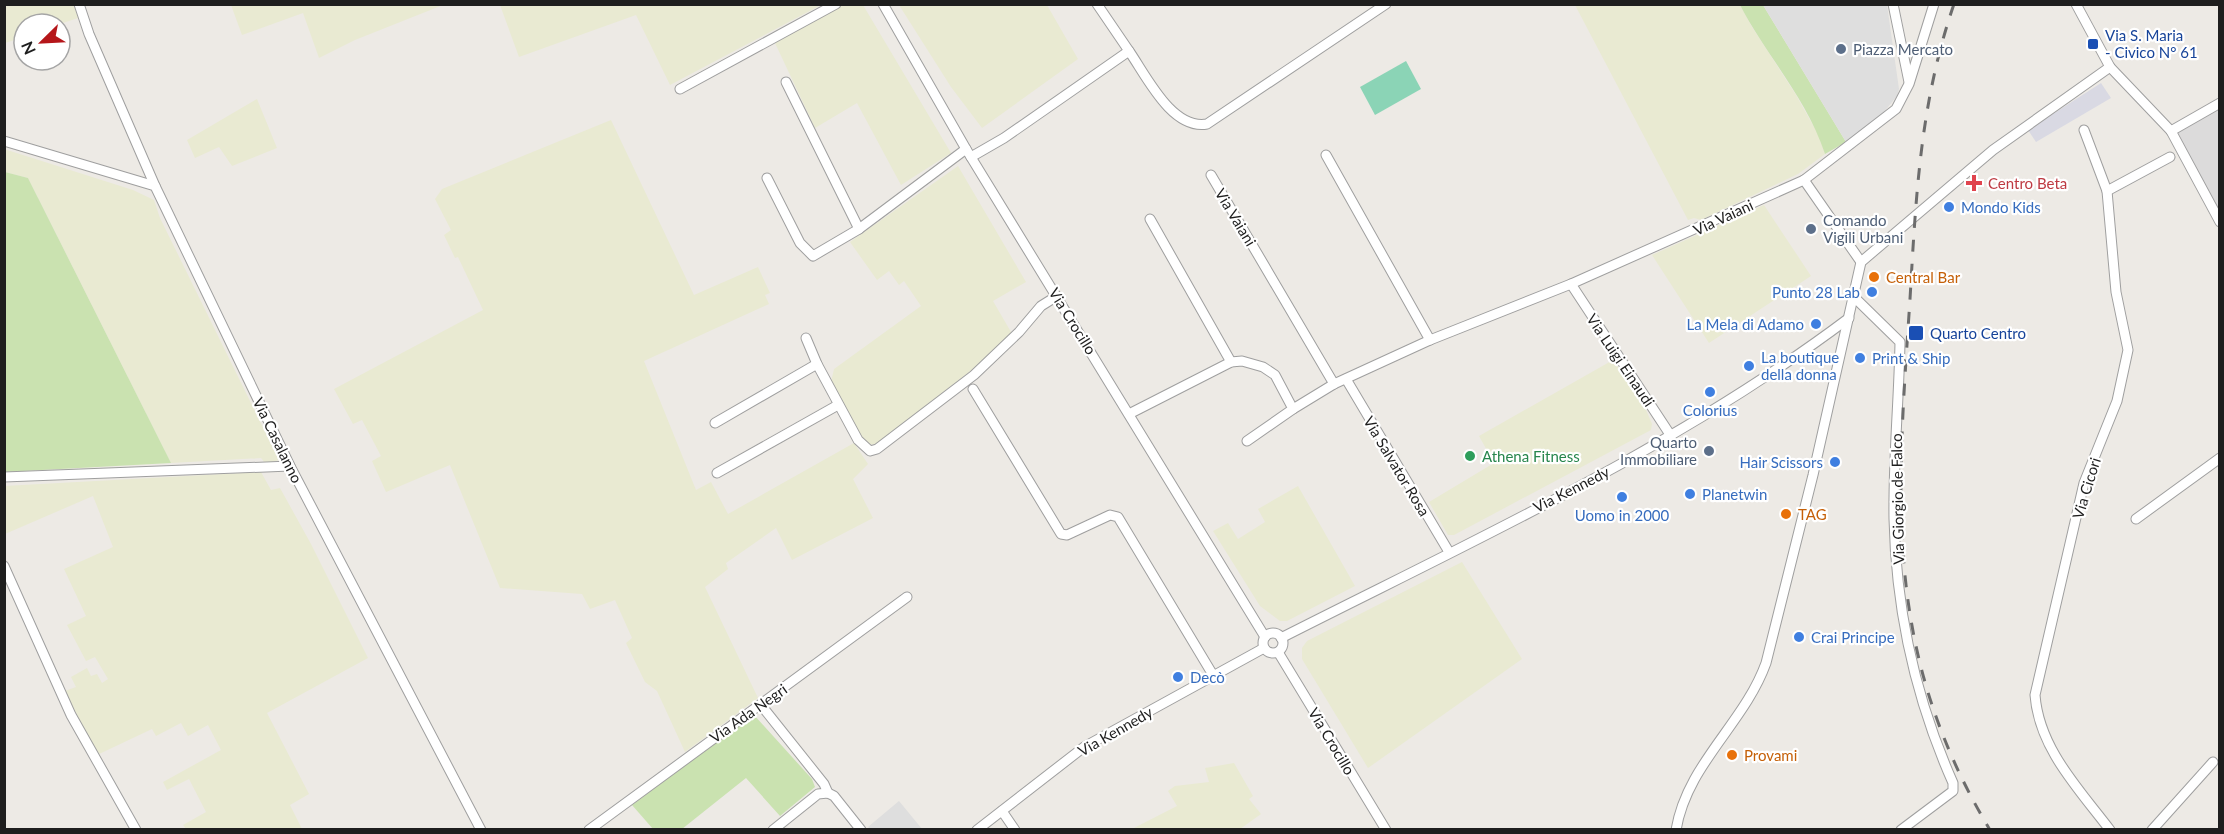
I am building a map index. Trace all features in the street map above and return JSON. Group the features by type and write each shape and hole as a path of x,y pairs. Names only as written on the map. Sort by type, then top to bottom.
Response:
{"street":[{"name":"Via Casalanno","path":"80,4 89,34 155,186 290,466 481,830"},
{"path":"680,89 836,4"},
{"name":"Via Crocillo","path":"884,4 969,153 1265,637"},
{"path":"1097,4 1178,118 1194,125 1207,124 1386,4"},
{"path":"1893,4 1909,84"},
{"name":"Via Vaiani","path":"1247,441 1334,384 1430,340 1571,284 1804,180 1886,120 1904,98 1934,4"},
{"path":"2076,4 2110,67 2171,131 2220,222"},
{"path":"767,178 800,243 809,255 818,255 969,153 1004,138 1129,51"},
{"path":"1676,830 1682,799 1692,779 1757,688 1766,663 1861,262 1993,150 2110,67"},
{"path":"786,82 859,229"},
{"path":"2171,131 2220,103"},
{"name":"Via Cicori","path":"2084,130 2107,191 2116,292 2128,350 2117,401 2084,483 2036,695 2037,713 2051,749 2110,830"},
{"path":"4,141 155,186"},
{"path":"1326,155 1430,340"},
{"path":"2107,191 2170,157"},
{"name":"Via Vaiani","path":"1211,175 1334,384"},
{"path":"1804,180 1861,262"},
{"path":"1150,219 1231,362"},
{"name":"Via Luigi Einaudi","path":"1571,284 1671,436"},
{"path":"806,338 838,405 858,440 870,451 877,449 974,375 1019,332 1041,306 1057,296"},
{"name":"Via Giorgio de Falco","path":"1854,297 1900,342 1894,477 1898,577 1905,628 1925,710 1953,783 1953,791 1901,830"},
{"name":"Via Kennedy","path":"1281,638 1671,436 1789,363 1849,318"},
{"path":"1130,414 1231,362 1251,362 1270,372 1278,380 1293,409"},
{"path":"715,423 817,364"},
{"name":"Via Salvator Rosa","path":"1346,379 1449,552"},
{"path":"973,389 1061,534 1067,535 1110,515 1118,517 1213,675"},
{"path":"717,473 838,405"},
{"path":"2136,519 2220,458"},
{"path":"4,477 290,466"},
{"path":"4,566 71,716 136,830"},
{"name":"Via Ada Negri","path":"589,830 907,597"},
{"path":"1274,634 1281,638 1282,646 1278,652 1272,653 1264,648 1265,637 1274,634"},
{"name":"Via Kennedy","path":"977,830 1084,747 1264,648"},
{"name":"Via Crocillo","path":"1278,652 1386,830"},
{"path":"761,705 824,784 826,793"},
{"path":"2152,830 2213,762"},
{"path":"773,830 818,794 826,793 834,796 861,830"},
{"path":"1002,811 1015,830"}],"shaded area":[{"name":"Piazza Mercato","path":"1763,5 1887,5 1899,89 1897,96 1883,113 1846,142"},
{"path":"2101,83 2111,98 2036,142 2028,130"},
{"path":"2219,107 2219,218 2175,132"},
{"path":"899,801 922,829 870,829 868,827"}],"green space":[{"path":"231,4 443,5 355,40 319,58 303,13 242,35"},
{"path":"845,4 863,5 951,153 901,185 857,103 815,128 775,43"},
{"path":"4,5 74,5 78,18 72,20 72,12 12,12 12,41 5,43"},
{"path":"500,5 821,5 670,85 636,15 519,57"},
{"path":"899,5 1047,5 1078,59 982,128 951,87"},
{"path":"1575,5 1740,5 1796,95 1819,136 1825,154 1798,174 1701,220 1694,218 1688,220"},
{"path":"1740,5 1763,5 1846,142 1825,154 1808,115"},
{"path":"1406,61 1421,89 1375,115 1360,87"},
{"path":"257,99 277,148 232,166 219,147 195,158 187,140"},
{"path":"611,120 694,295 758,267 770,293 765,295 769,304 644,361 696,490 711,482 728,514 854,443 868,464 853,479 873,518 792,560 776,528 726,563 728,569 705,587 758,698 685,752 657,691 645,682 626,643 632,638 615,600 590,609 582,594 500,588 450,465 386,492 372,461 381,456 362,420 353,424 334,389 483,310 458,257 455,258 444,235 451,230 435,199 442,189"},
{"path":"4,149 133,190 154,200 160,218 279,460 266,464 261,458 171,463 28,178 5,172"},
{"path":"958,166 1026,282 993,301 1011,332 973,369 876,444 866,445 831,382 834,369 921,306 904,281 899,285 889,271 877,280 850,242"},
{"path":"5,172 28,178 171,463 5,472"},
{"path":"1764,205 1811,276 1709,343 1652,255"},
{"path":"1613,360 1644,405 1652,424 1651,430 1454,535 1448,535 1429,502 1494,463 1479,436"},
{"path":"261,472 271,490 280,488 368,658 267,713 309,794 290,805 302,829 186,829 183,825 206,812 189,779 167,790 163,782 221,750 208,725 188,736 181,723 156,736 152,729 97,755 65,691 76,687 71,677 87,668 91,676 97,674 102,683 108,679 95,657 86,661 67,625 86,616 64,569 113,547 93,496 5,534 4,486"},
{"path":"1298,486 1355,586 1287,621 1280,621 1260,606 1213,531 1228,523 1238,539 1265,522 1258,509"},
{"path":"1462,562 1522,659 1368,768 1302,659 1302,648 1307,641"},
{"path":"754,715 812,779 815,787 780,816 746,778 682,829 653,829 632,805"},
{"path":"1234,763 1253,796 1249,799 1261,814 1240,829 1132,829 1177,806 1168,791 1175,786 1209,782 1205,768"}],"railway":[{"path":"1954,4 1934,77 1918,186 1905,372 1901,507 1905,572 1914,635 1930,699 1955,764 1990,830"}],"place":[{"name":"Via S. Maria - Civico N° 61","path":"2093,44"},
{"name":"Piazza Mercato","path":"1841,49"},
{"name":"Centro Beta","path":"1974,183"},
{"name":"Mondo Kids","path":"1949,207"},
{"name":"Comando Vigili Urbani","path":"1811,229"},
{"name":"Central Bar","path":"1874,277"},
{"name":"Punto 28 Lab","path":"1872,292"},
{"name":"La Mela di Adamo","path":"1816,324"},
{"name":"Quarto Centro","path":"1916,333"},
{"name":"Print & Ship","path":"1860,358"},
{"name":"La boutique della donna","path":"1749,366"},
{"name":"Colorius","path":"1710,392"},
{"name":"Quarto Immobiliare","path":"1709,451"},
{"name":"Athena Fitness","path":"1470,456"},
{"name":"Hair Scissors","path":"1835,462"},
{"name":"Planetwin","path":"1690,494"},
{"name":"Uomo in 2000","path":"1622,497"},
{"name":"TAG","path":"1786,514"},
{"name":"Crai Principe","path":"1799,637"},
{"name":"Decò","path":"1178,677"},
{"name":"Provami","path":"1732,755"}]}
